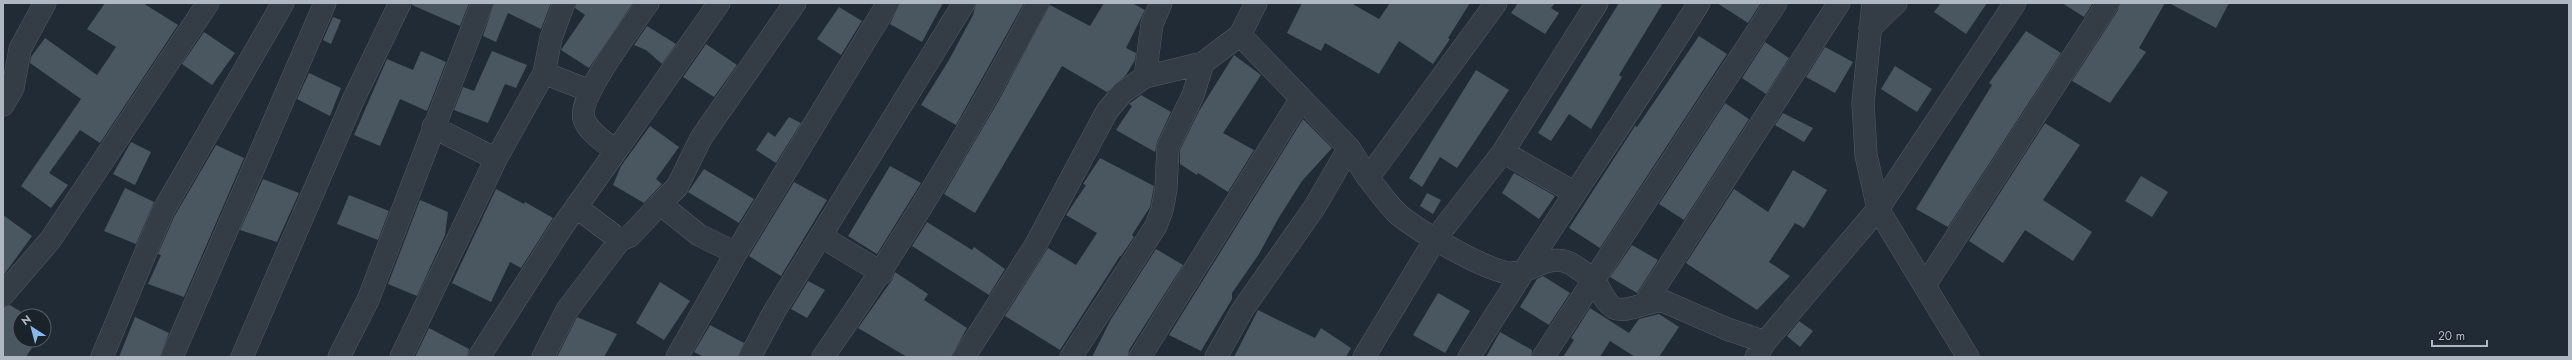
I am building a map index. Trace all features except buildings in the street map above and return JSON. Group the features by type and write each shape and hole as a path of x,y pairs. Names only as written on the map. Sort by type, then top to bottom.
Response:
{"street":[{"path":"3,295 51,239 208,3"},
{"path":"102,357 163,211 283,3"},
{"path":"172,357 325,3"},
{"path":"242,357 354,98 400,3"},
{"path":"339,357 368,300 433,127 482,3"},
{"path":"401,357 496,159 544,73 551,38 564,3"},
{"path":"616,151 585,122 583,109 590,91 648,3"},
{"path":"479,357 491,335 576,207 719,3"},
{"path":"543,357 567,310 620,240 630,236 677,187 701,138 795,3"},
{"path":"677,357 736,252 888,3"},
{"path":"750,357 774,312 822,237 964,3"},
{"path":"823,357 882,273 1009,58 1038,3"},
{"path":"1145,77 1152,24 1161,3"},
{"path":"964,357 1035,246 1107,111 1123,92 1145,77 1203,63 1240,35 1256,3"},
{"path":"1368,178 1496,3"},
{"path":"1364,357 1436,238 1503,152 1597,3"},
{"path":"1469,357 1523,270 1648,85 1699,3"},
{"path":"1543,357 1776,3"},
{"path":"1645,303 1839,3"},
{"path":"1873,3 1863,104 1866,155 1878,209 1968,357"},
{"path":"1870,28 1896,3"},
{"path":"1240,35 1275,70 1300,100 1349,148 1368,178 1400,215 1436,238 1488,267 1510,273 1523,270 1549,260 1565,261 1593,281 1604,299 1614,308 1626,310 1645,303 1663,301 1727,329 1761,349 1878,209 2015,3"},
{"path":"1925,285 2108,3"},
{"path":"3,105 13,88 20,49 39,8"},
{"path":"1071,357 1156,226 1162,210 1166,189 1168,147 1192,95 1203,63"},
{"path":"544,73 590,91"},
{"path":"1140,357 1300,100"},
{"path":"433,127 496,159"},
{"path":"1216,357 1243,309 1314,208 1349,148"},
{"path":"1503,152 1575,193"},
{"path":"660,204 699,235 736,252"},
{"path":"576,207 620,240"},
{"path":"822,237 882,273"}]}
